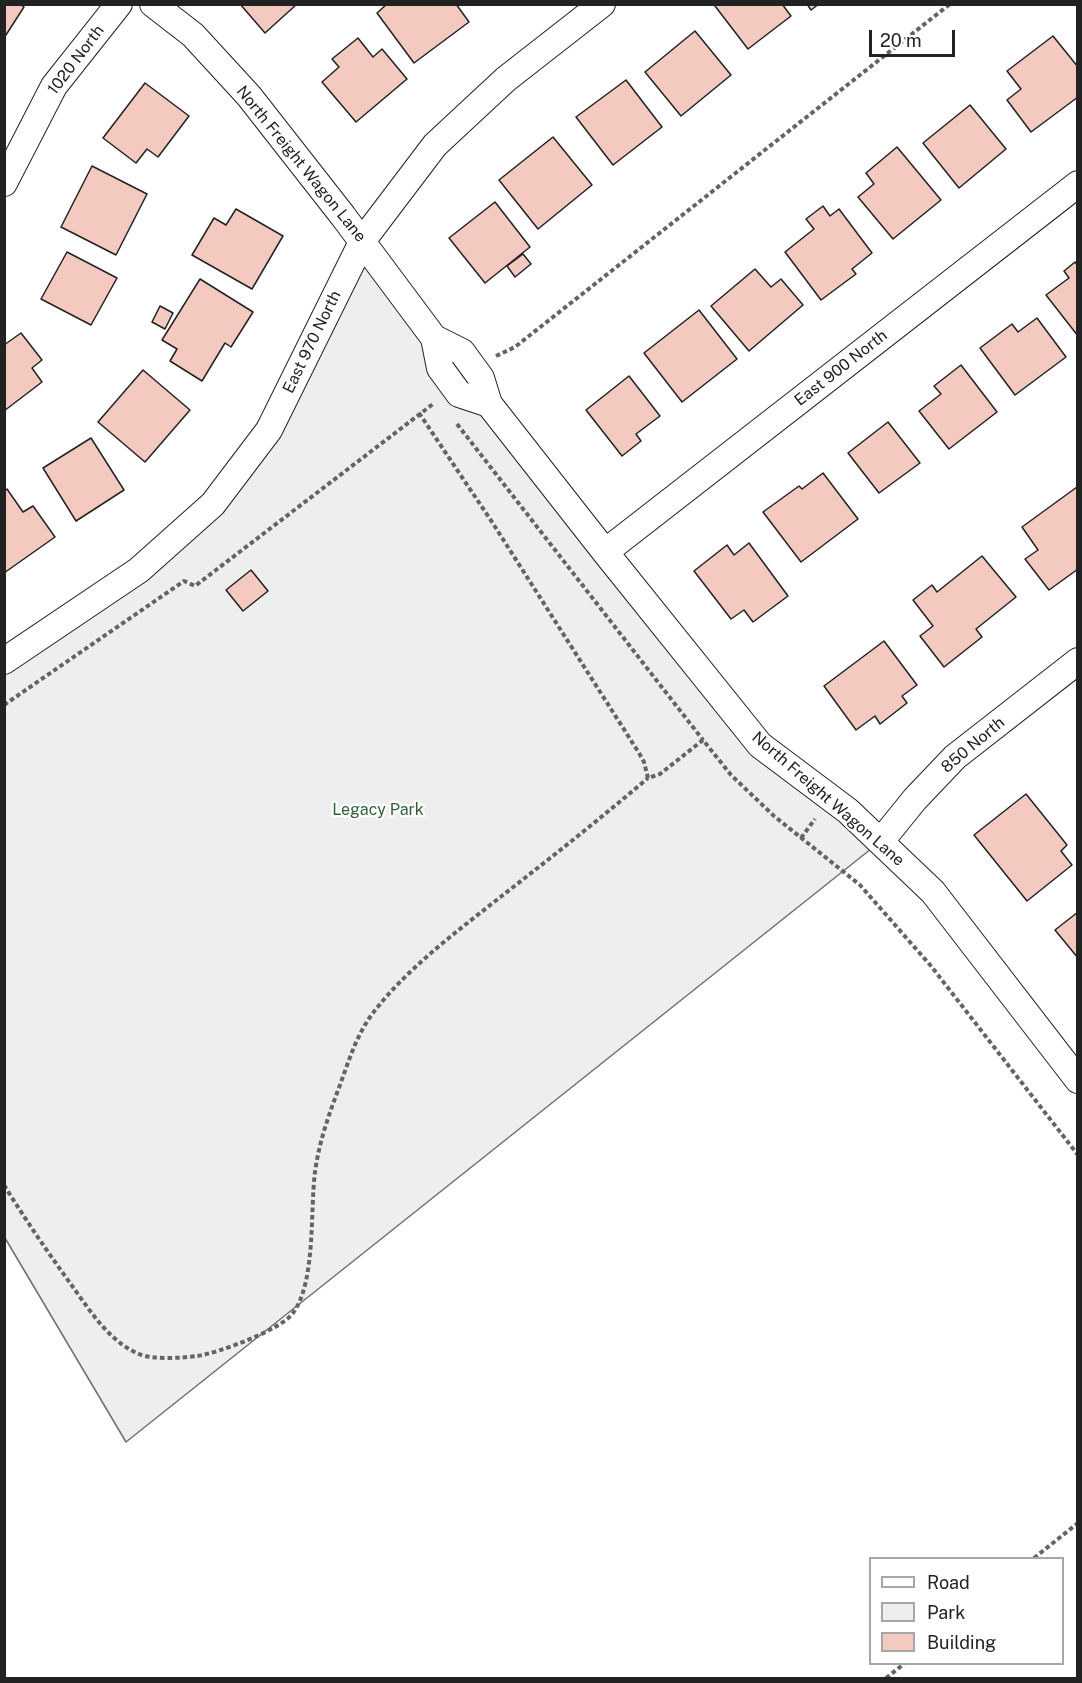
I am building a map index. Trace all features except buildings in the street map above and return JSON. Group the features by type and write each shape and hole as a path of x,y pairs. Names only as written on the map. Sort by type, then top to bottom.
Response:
{"street":[{"name":"1020 North","path":"4,183 54,86 119,4"},
{"name":"North Freight Wagon Lane","path":"153,4 193,35 249,96 363,240 434,338 440,368 459,394 489,404 760,745 848,812 933,892 1077,1080"},
{"name":"East 970 North","path":"4,661 139,570 213,504 268,430 363,240 435,145 506,80 602,4"},
{"name":"East 900 North","path":"605,552 1077,183"},
{"name":"850 North","path":"881,841 915,798 955,757 1077,661"}],"path":[{"path":"491,360 515,346 950,4"},
{"path":"4,705 184,581 195,586 438,400"},
{"path":"419,413 492,522 639,753 648,778"},
{"path":"451,416 731,775 801,838 860,885 899,928 1077,1155"},
{"path":"4,1185 33,1231 98,1321 116,1340 141,1355 168,1358 199,1356 249,1339 278,1324 293,1313 301,1295 309,1265 315,1173 320,1144 354,1045 373,1013 394,989 431,954 648,778 660,774 703,740"},
{"path":"801,838 816,819"},
{"path":"1035,1557 1077,1524"},
{"path":"886,1678 903,1665"}],"green space":[{"name":"Legacy Park","path":"363,240 760,745 881,841 126,1442 5,1238 4,661 213,504"}]}
